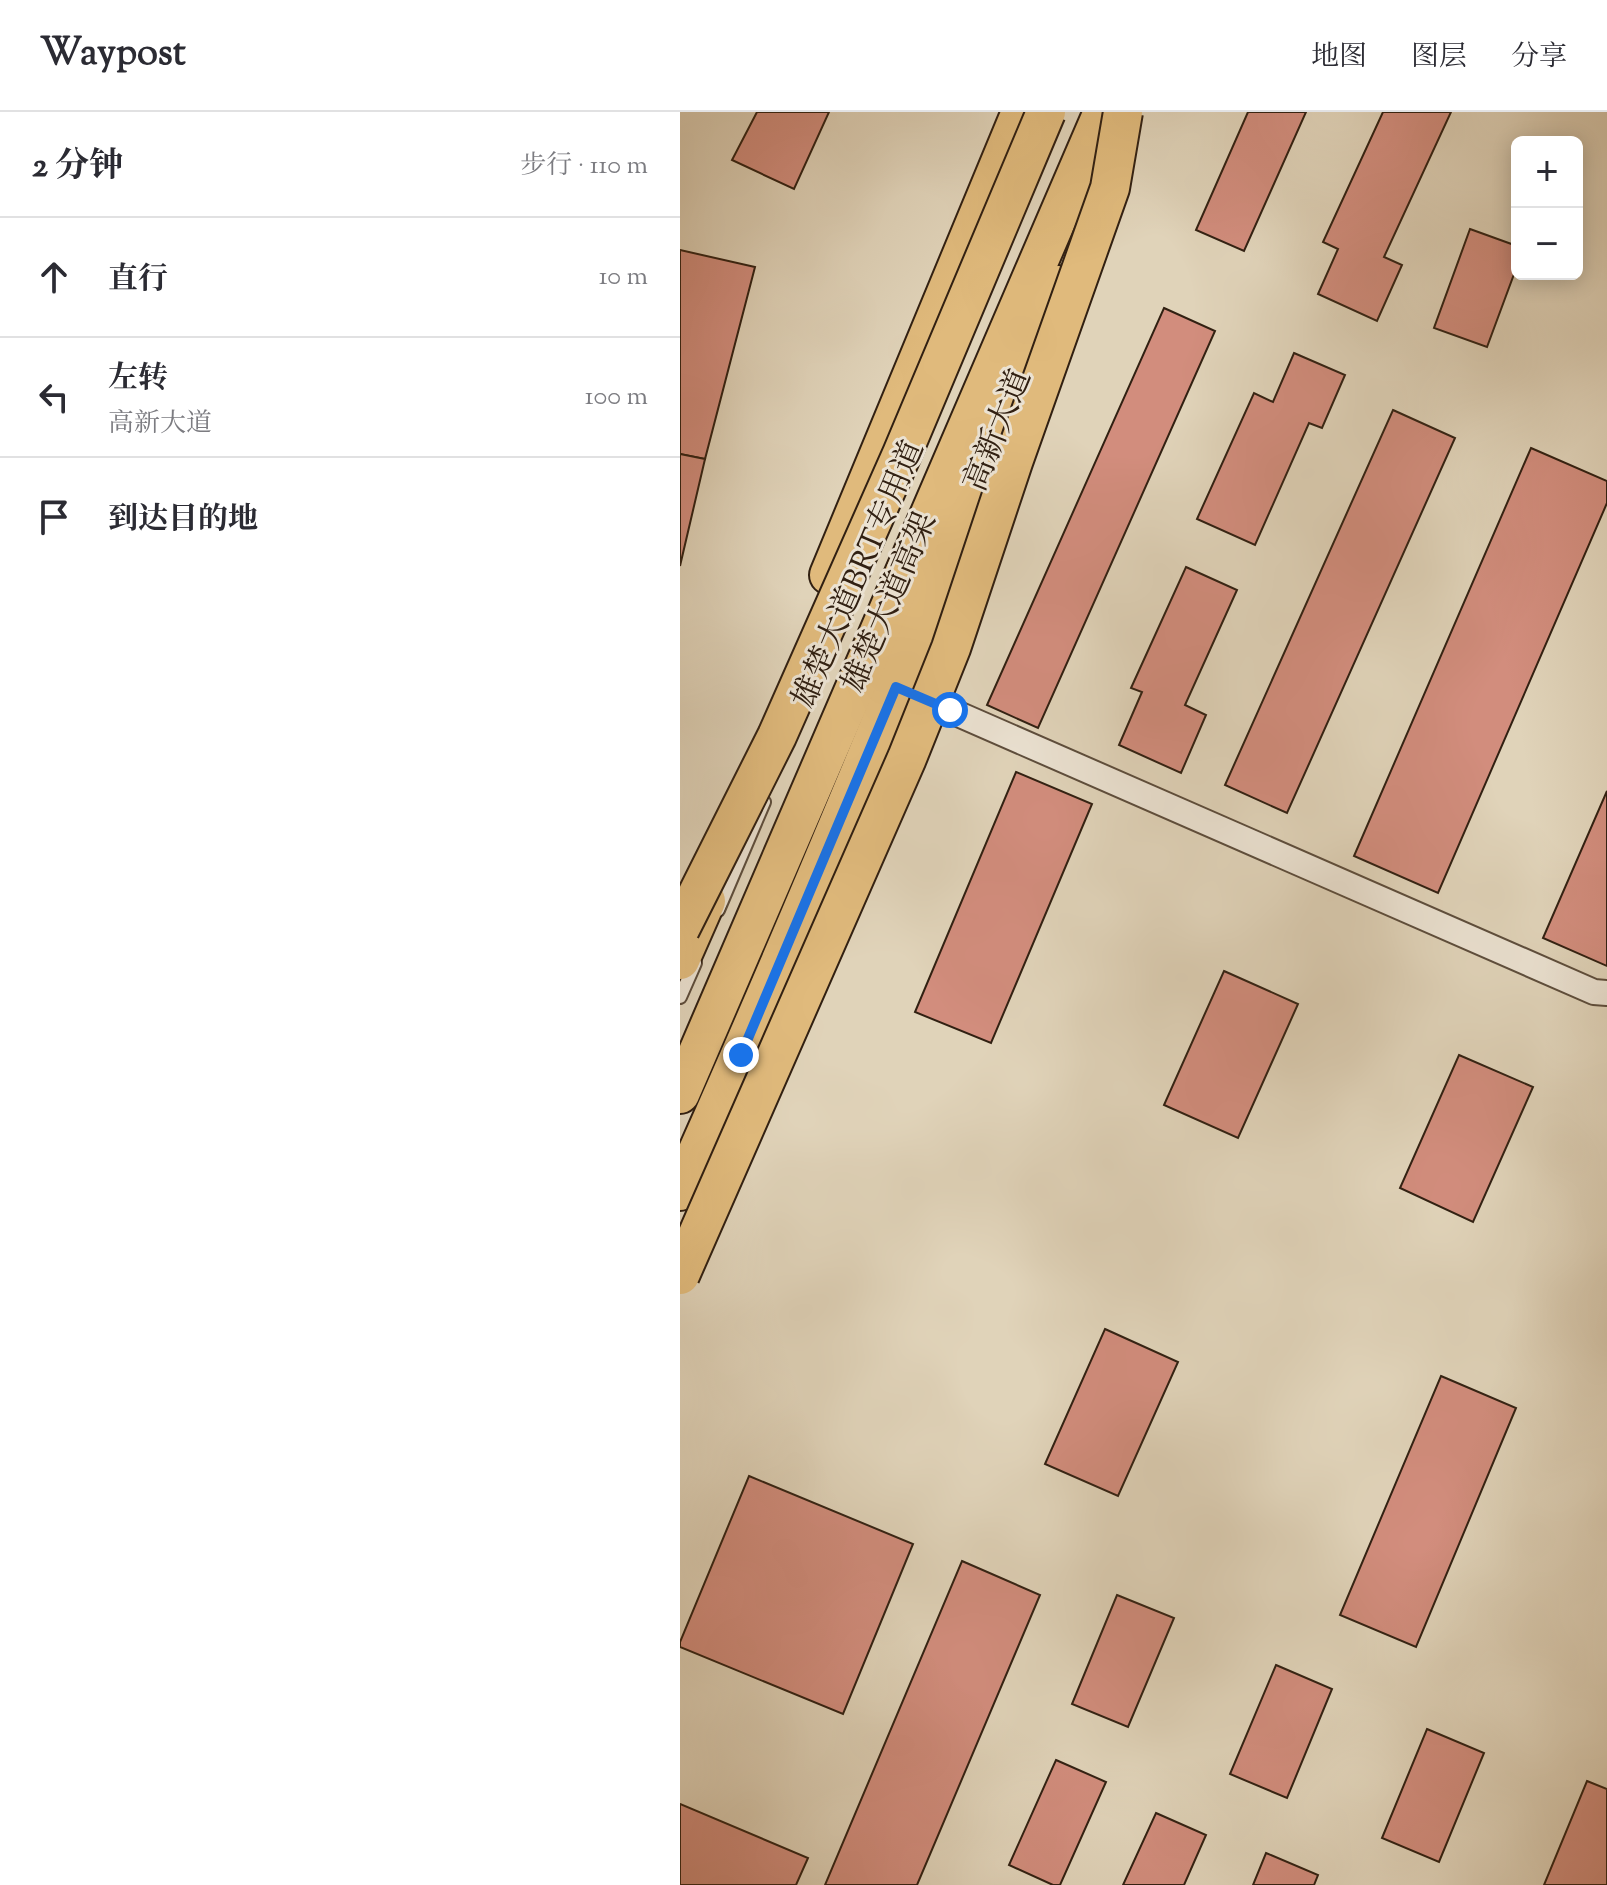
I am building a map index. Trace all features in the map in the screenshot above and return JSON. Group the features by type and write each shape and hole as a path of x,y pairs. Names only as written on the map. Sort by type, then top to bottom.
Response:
{"main road":[{"path":"690,939 770,716 1021,112"},
{"name":"雄楚大道高架","path":"690,939 902,454 1046,112"},
{"name":"雄楚大道高架","path":"680,1094 1103,112"},
{"path":"680,1275 907,758 951,648 1110,188 1125,112"},
{"name":"高新大道","path":"680,1191 741,1055 896,687 1125,112"}],"street":[{"path":"896,687 1594,992 1607,993"}],"lane":[{"name":"雄楚大道BRT专用道","path":"855,592 974,317"},
{"path":"680,997 690,939 767,794"}],"building":[{"path":"757,112 829,112 794,189 732,160"},
{"path":"1248,112 1306,112 1244,251 1196,230"},
{"path":"1383,112 1451,112 1384,257 1402,265 1377,321 1318,294 1338,249 1323,242"},
{"path":"1470,229 1511,244 1512,280 1487,347 1434,328"},
{"path":"680,250 755,267 705,459 680,454"},
{"path":"1164,308 1215,331 1038,728 987,705"},
{"path":"1294,353 1345,375 1322,428 1309,423 1255,545 1197,519 1254,393 1273,402"},
{"path":"1393,410 1455,438 1287,813 1225,785"},
{"path":"1531,448 1607,481 1607,503 1438,893 1354,856"},
{"path":"680,454 705,459 680,566"},
{"path":"1186,567 1237,590 1185,705 1206,715 1181,773 1119,745 1142,692 1131,688"},
{"path":"1016,772 1092,804 991,1043 915,1012"},
{"path":"1607,791 1607,966 1543,938"},
{"path":"1224,971 1298,1004 1238,1138 1164,1105"},
{"path":"1459,1055 1533,1087 1473,1222 1400,1188"},
{"path":"1105,1329 1178,1362 1118,1496 1045,1464"},
{"path":"1441,1376 1516,1408 1416,1647 1340,1615"},
{"path":"749,1476 913,1544 843,1714 680,1647"},
{"path":"962,1561 1040,1595 917,1885 825,1885"},
{"path":"1117,1595 1174,1618 1128,1727 1072,1704"},
{"path":"1276,1665 1332,1689 1287,1798 1230,1774"},
{"path":"1427,1729 1484,1753 1439,1862 1382,1838"},
{"path":"1056,1760 1106,1782 1060,1885 1053,1885 1009,1865"},
{"path":"1587,1781 1607,1789 1607,1885 1544,1885"},
{"path":"680,1804 808,1858 796,1885 680,1885"},
{"path":"1156,1813 1206,1835 1184,1885 1123,1885"},
{"path":"1266,1853 1318,1875 1314,1885 1253,1885"}],"route":[{"path":"741,1055 896,687 950,710"}]}
